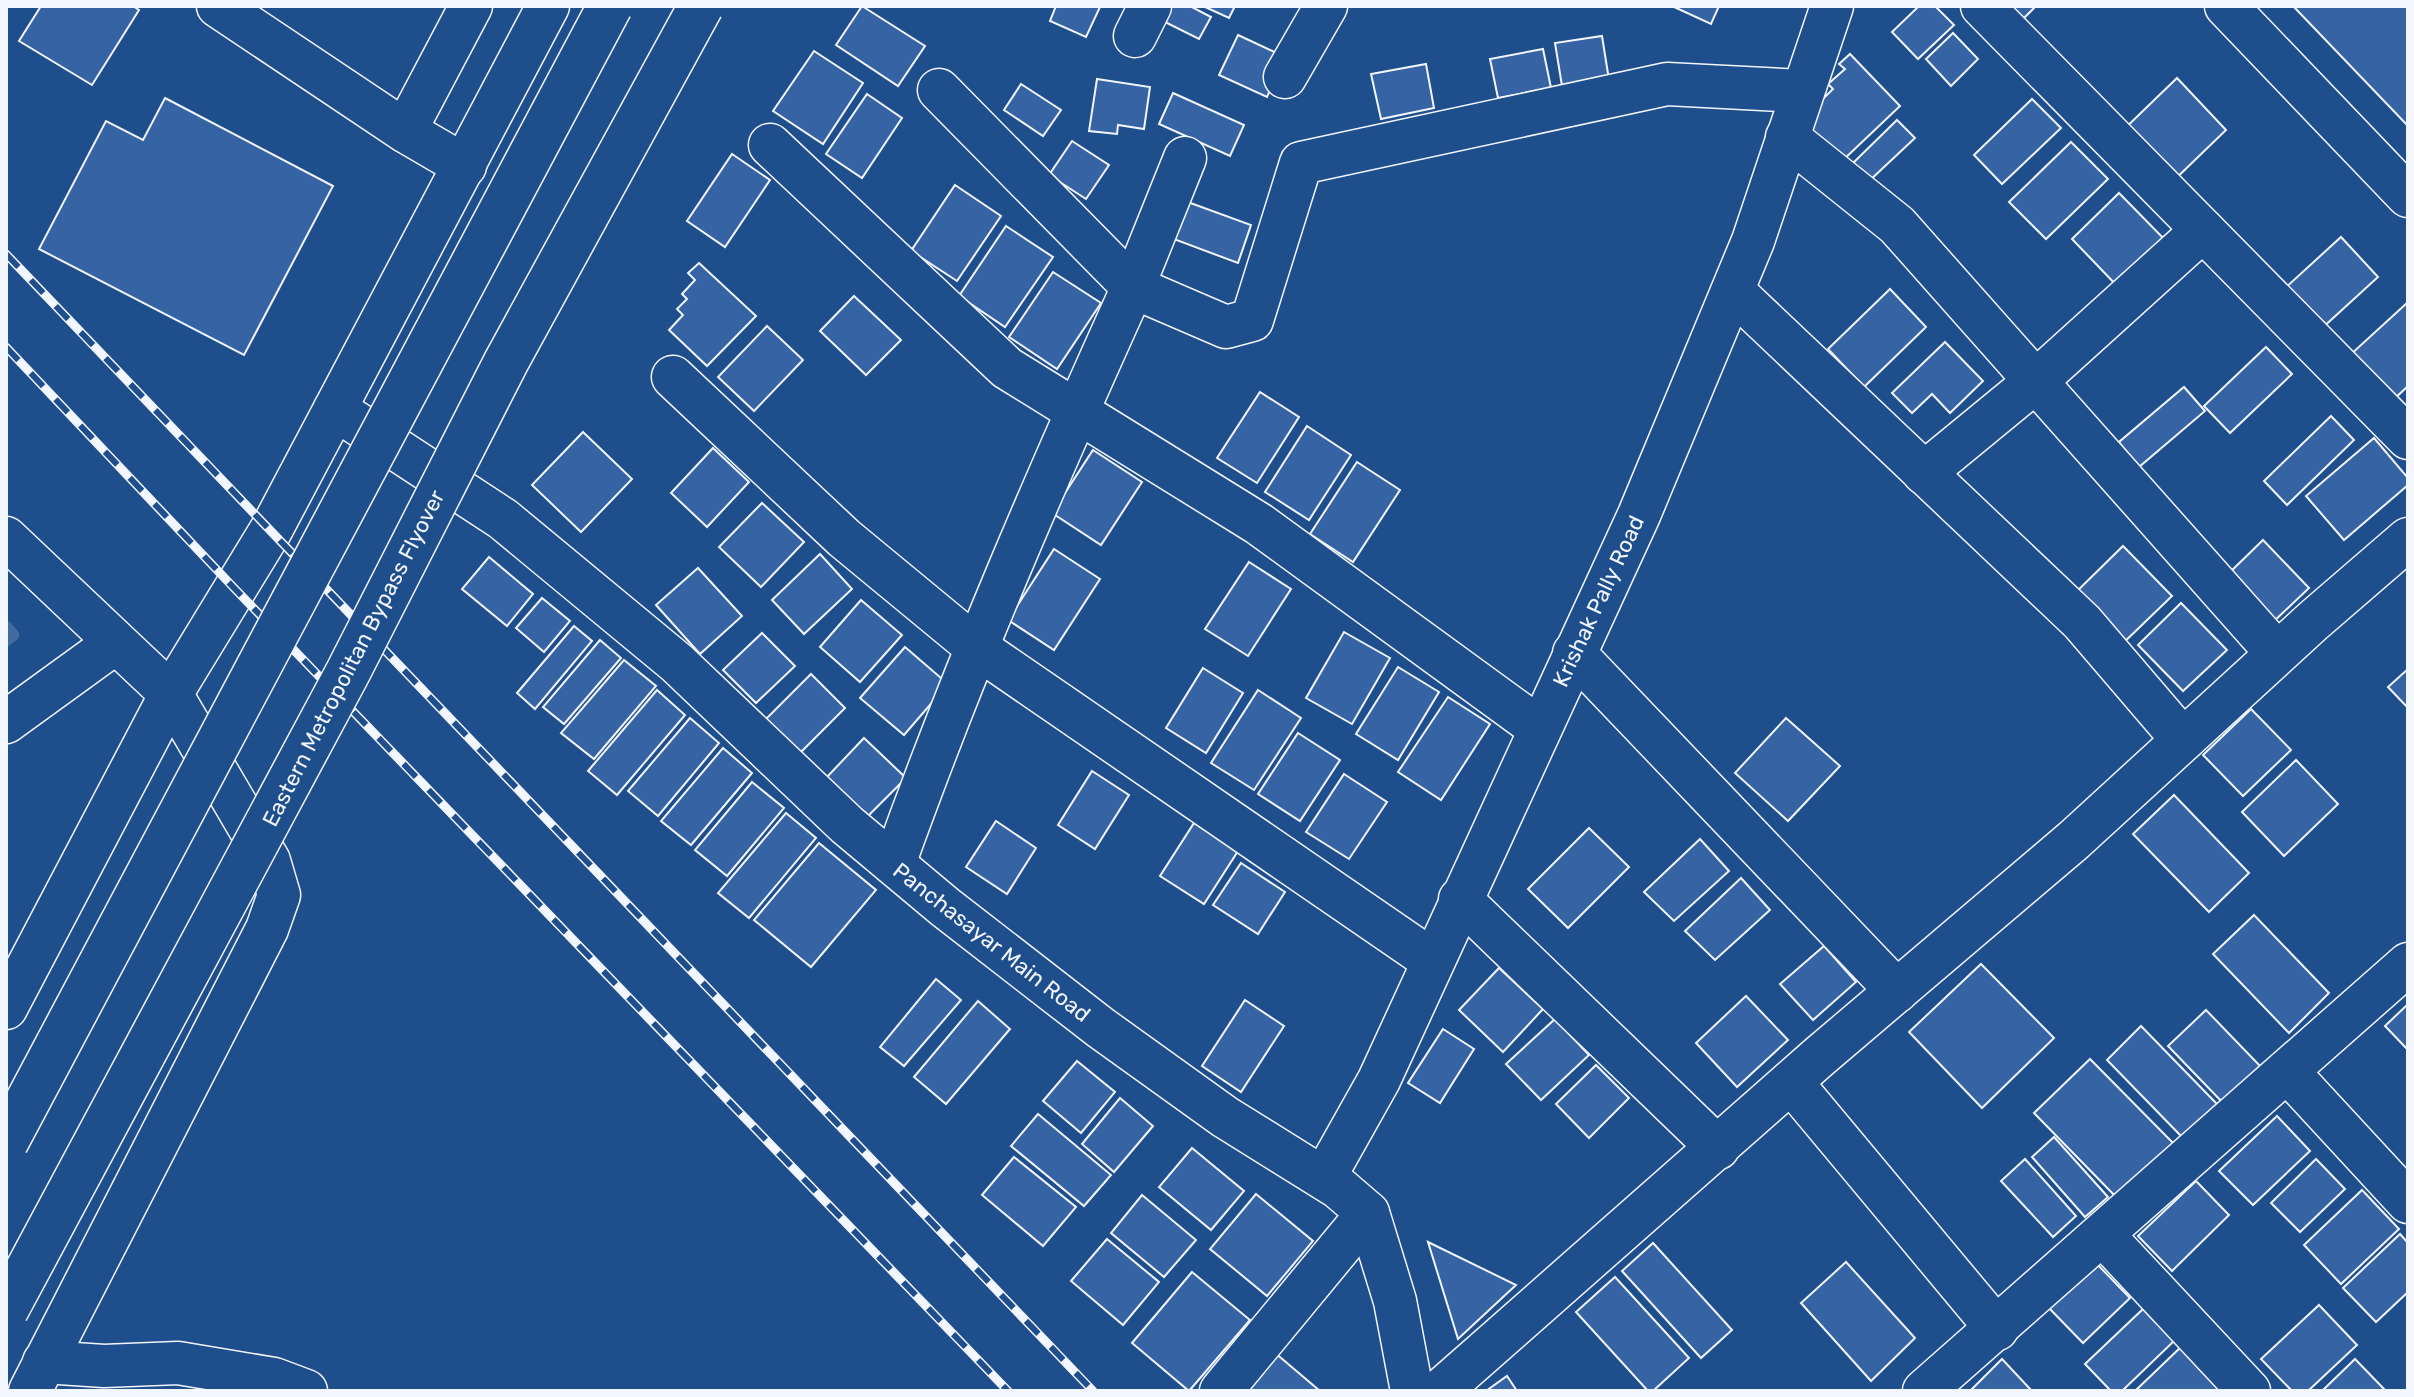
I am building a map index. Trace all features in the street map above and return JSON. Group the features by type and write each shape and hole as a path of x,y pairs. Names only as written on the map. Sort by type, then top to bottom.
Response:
{"main road":[{"path":"6,1142 610,6"},
{"name":"Eastern Metropolitan Bypass Flyover","path":"6,1310 348,672 506,362 701,6"}],"street":[{"path":"218,6 405,131 465,166"},
{"path":"405,131 471,6"},
{"path":"6,1008 171,694 271,530 548,6"},
{"path":"1285,77 1326,6"},
{"name":"Krishak Pally Road","path":"1324,1178 1379,1080 1639,515 1733,291 1832,6"},
{"path":"1982,6 2408,438"},
{"path":"2226,6 2408,196"},
{"path":"939,90 1133,287 1226,327 1252,320 1301,163 1667,84 1802,91"},
{"path":"1787,137 1897,225 2277,653"},
{"path":"770,145 1007,368 1259,524 1539,728"},
{"path":"894,864 976,647 1133,287 1185,158"},
{"path":"1924,473 2036,381 2203,230"},
{"path":"1733,291 2082,622 2183,740"},
{"path":"673,377 844,538 976,647 1433,961"},
{"name":"Panchasayar Main Road","path":"335,409 503,519 677,663 847,825 1101,1028 1225,1117 1324,1178 1368,1213"},
{"path":"1440,1391 1791,1082 2074,840 2277,653 2408,539"},
{"path":"15,562 115,643 171,694 269,861 279,895 267,929 37,1377"},
{"path":"6,722 115,643"},
{"path":"1574,653 1897,991"},
{"path":"1460,899 1718,1148"},
{"path":"1927,1390 2408,964"},
{"path":"2287,1071 2408,1202"},
{"path":"1791,1082 1997,1329"},
{"path":"1221,1391 1368,1213"},
{"path":"1368,1213 1395,1301 1412,1391"},
{"path":"2103,1235 2249,1391"},
{"path":"37,1377 104,1366 178,1363 274,1379 306,1391"}],"building":[{"path":"41,6 133,6 139,10 92,85 19,41"},
{"path":"862,6 925,46 898,86 836,45"},
{"path":"1056,6 1100,7 1086,37 1050,21"},
{"path":"1170,6 1190,6 1211,17 1199,39 1163,21"},
{"path":"1203,6 1235,6 1229,18"},
{"path":"1672,6 1719,6 1711,24"},
{"path":"1919,6 1935,6 1954,25 1918,59 1892,32"},
{"path":"2002,6 2036,6 2019,23"},
{"path":"2293,6 2408,6 2408,126"},
{"path":"1953,33 1978,59 1951,86 1926,59"},
{"path":"1238,35 1285,57 1267,97 1219,75"},
{"path":"1602,36 1609,80 1562,86 1555,43"},
{"path":"1543,49 1551,88 1498,98 1490,59"},
{"path":"814,51 863,83 823,144 773,111"},
{"path":"1850,54 1900,106 1841,162 1801,120 1833,89 1828,84 1845,69 1839,64"},
{"path":"1426,64 1434,108 1381,119 1371,74"},
{"path":"2177,78 2226,130 2167,187 2117,136"},
{"path":"1097,79 1150,87 1144,129 1118,125 1117,134 1089,131"},
{"path":"1021,84 1061,110 1043,136 1004,110"},
{"path":"1173,93 1244,125 1230,156 1159,124"},
{"path":"867,94 902,118 862,178 826,154"},
{"path":"165,98 333,186 244,355 39,249 106,121 143,140"},
{"path":"2032,99 2061,128 2002,184 1974,155"},
{"path":"1897,120 1915,138 1868,182 1851,165"},
{"path":"1072,141 1109,165 1086,199 1049,175"},
{"path":"2071,142 2108,179 2046,239 2009,202"},
{"path":"732,154 770,180 725,247 687,221"},
{"path":"955,185 1001,216 957,281 911,251"},
{"path":"2119,193 2169,244 2121,290 2072,239"},
{"path":"1185,201 1251,225 1238,263 1171,238"},
{"path":"1006,226 1053,257 1005,327 959,296"},
{"path":"2341,237 2378,277 2320,330 2283,290"},
{"path":"699,263 756,316 707,366 669,330 683,315 677,309 687,299 682,294 695,280 688,273"},
{"path":"1053,272 1101,303 1057,369 1009,337"},
{"path":"1890,289 1926,327 1864,387 1828,349"},
{"path":"854,296 901,340 866,375 820,331"},
{"path":"2408,302 2408,386 2392,401 2349,356"},
{"path":"767,326 803,360 754,411 718,377"},
{"path":"1945,342 1983,381 1950,413 1932,394 1912,413 1892,393"},
{"path":"2266,347 2292,374 2230,433 2204,406"},
{"path":"2184,387 2205,411 2139,467 2119,442"},
{"path":"1260,392 1299,417 1257,483 1217,458"},
{"path":"2331,416 2354,440 2287,505 2264,481"},
{"path":"1307,426 1351,455 1309,520 1265,492"},
{"path":"583,432 632,479 581,532 532,485"},
{"path":"2374,438 2408,478 2408,485 2344,540 2306,496"},
{"path":"713,448 749,482 707,527 671,493"},
{"path":"1093,450 1142,482 1101,545 1052,513"},
{"path":"1357,462 1400,490 1353,562 1310,534"},
{"path":"762,503 804,542 761,587 719,547"},
{"path":"2263,540 2309,588 2271,624 2225,577"},
{"path":"2123,546 2172,596 2118,648 2070,598"},
{"path":"1054,549 1100,579 1054,650 1008,620"},
{"path":"820,554 852,589 804,634 772,600"},
{"path":"489,557 533,594 507,626 462,589"},
{"path":"1249,562 1291,589 1248,656 1205,629"},
{"path":"698,568 742,616 700,654 656,605"},
{"path":"542,598 570,621 544,652 516,628"},
{"path":"861,600 902,635 860,682 820,647"},
{"path":"2181,603 2227,650 2183,691 2138,645"},
{"path":"574,626 592,641 535,709 517,693"},
{"path":"1344,632 1390,658 1352,724 1306,698"},
{"path":"762,633 795,666 756,703 723,670"},
{"path":"600,640 621,658 564,724 543,707"},
{"path":"905,647 948,684 904,735 860,698"},
{"path":"624,660 656,686 594,759 561,733"},
{"path":"1398,667 1439,692 1398,760 1356,734"},
{"path":"1203,668 1243,693 1206,753 1166,728"},
{"path":"2408,669 2408,708 2388,687"},
{"path":"811,674 845,708 799,754 765,720"},
{"path":"657,690 685,715 617,795 588,771"},
{"path":"1258,690 1301,718 1254,790 1211,763"},
{"path":"1448,697 1490,724 1441,800 1398,772"},
{"path":"2251,709 2291,750 2243,796 2203,755"},
{"path":"690,718 719,743 658,816 628,791"},
{"path":"1786,718 1840,766 1788,821 1735,773"},
{"path":"1298,733 1340,760 1300,821 1258,794"},
{"path":"864,738 906,778 867,817 826,778"},
{"path":"723,748 752,773 691,845 661,821"},
{"path":"2296,760 2338,804 2284,856 2242,812"},
{"path":"1092,771 1129,795 1095,849 1058,825"},
{"path":"1344,774 1387,802 1349,859 1306,832"},
{"path":"752,782 784,808 727,876 695,850"},
{"path":"2174,795 2249,873 2209,912 2133,834"},
{"path":"786,813 816,838 749,918 718,893"},
{"path":"996,821 1036,848 1007,894 966,867"},
{"path":"1194,823 1238,851 1204,904 1160,876"},
{"path":"1589,828 1629,867 1568,928 1528,889"},
{"path":"1700,839 1729,871 1674,921 1644,892"},
{"path":"819,843 876,890 811,967 754,920"},
{"path":"1241,863 1285,892 1258,934 1213,905"},
{"path":"1741,878 1770,910 1715,960 1685,931"},
{"path":"2254,915 2329,993 2289,1033 2213,954"},
{"path":"1824,946 1856,982 1813,1020 1780,984"},
{"path":"1981,964 2054,1038 1982,1108 1909,1032"},
{"path":"1499,968 1543,1009 1503,1052 1459,1010"},
{"path":"936,979 961,1000 904,1066 880,1047"},
{"path":"1746,996 1788,1040 1737,1087 1696,1043"},
{"path":"1245,1000 1284,1026 1241,1092 1202,1066"},
{"path":"978,1001 1010,1029 946,1104 914,1077"},
{"path":"2408,1004 2408,1050 2385,1026"},
{"path":"2206,1010 2262,1068 2225,1105 2168,1046"},
{"path":"1555,1019 1589,1055 1541,1100 1506,1064"},
{"path":"2141,1026 2217,1104 2182,1137 2107,1060"},
{"path":"1443,1029 1474,1049 1440,1103 1408,1083"},
{"path":"2090,1059 2176,1146 2119,1200 2034,1113"},
{"path":"1077,1061 1115,1092 1081,1133 1043,1101"},
{"path":"1596,1065 1629,1098 1589,1138 1556,1104"},
{"path":"1120,1098 1153,1126 1114,1172 1082,1144"},
{"path":"1038,1114 1111,1175 1084,1206 1011,1146"},
{"path":"2277,1116 2310,1151 2253,1205 2219,1171"},
{"path":"2054,1137 2108,1197 2085,1217 2032,1157"},
{"path":"1192,1148 1244,1191 1211,1230 1159,1187"},
{"path":"1014,1157 1076,1207 1043,1246 982,1195"},
{"path":"2025,1159 2076,1216 2053,1237 2001,1181"},
{"path":"2316,1159 2345,1189 2300,1232 2271,1203"},
{"path":"2196,1181 2229,1215 2172,1271 2138,1236"},
{"path":"2362,1190 2399,1229 2341,1284 2304,1245"},
{"path":"1256,1194 1313,1241 1267,1296 1210,1249"},
{"path":"1142,1195 1196,1240 1164,1277 1111,1233"},
{"path":"2400,1234 2408,1243 2408,1292 2376,1322 2343,1288"},
{"path":"1107,1239 1159,1282 1123,1325 1071,1281"},
{"path":"1428,1242 1516,1285 1458,1339"},
{"path":"1653,1243 1732,1330 1701,1358 1622,1271"},
{"path":"2094,1261 2130,1298 2083,1343 2047,1306"},
{"path":"1846,1262 1915,1338 1871,1381 1801,1303"},
{"path":"1192,1272 1250,1320 1189,1391 1132,1343"},
{"path":"1615,1277 1689,1358 1653,1391 1648,1391 1576,1312"},
{"path":"2319,1305 2357,1345 2308,1391 2292,1391 2261,1359"},
{"path":"2143,1309 2174,1341 2122,1391 2111,1391 2085,1364"},
{"path":"2183,1345 2221,1385 2215,1391 2135,1391"},
{"path":"1274,1352 1320,1391 1245,1391"},
{"path":"2002,1359 2032,1391 1970,1391"},
{"path":"2355,1359 2386,1391 2322,1391"},
{"path":"1507,1376 1517,1391 1486,1391"}],"waterway":[{"path":"6,626 14,635 6,641"}],"railway":[{"path":"6,254 1093,1391"},
{"path":"6,347 1008,1391"}]}
